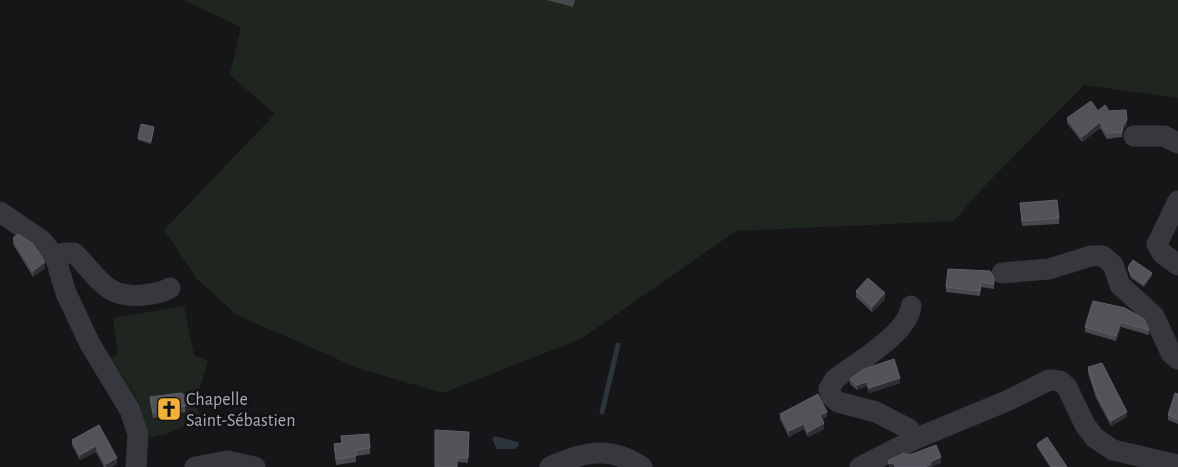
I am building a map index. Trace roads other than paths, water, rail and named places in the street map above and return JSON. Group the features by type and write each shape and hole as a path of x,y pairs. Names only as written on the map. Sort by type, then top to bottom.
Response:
{"street":[{"path":"1134,136 1164,136 1178,143"},
{"path":"1178,200 1157,244 1162,253 1178,264"},
{"path":"0,212 41,240 55,256 66,292 90,344 130,410 138,434 136,467"},
{"path":"55,256 64,253 74,253 109,290 121,296 162,293 170,288"},
{"path":"1002,273 1050,269 1091,256 1103,256 1113,266 1120,285 1154,316 1172,353 1178,359"},
{"path":"911,306 905,323 895,334 835,380 829,389 832,398 838,402 876,412 909,429 915,439"},
{"path":"860,467 915,439 1009,400 1049,380 1060,381 1067,387 1085,425 1095,438 1113,450 1178,465"},
{"path":"550,467 573,456 594,452 615,454 642,467"},
{"path":"195,467 228,461 254,467"}],"waterway":[{"path":"602,412 618,345"}],"place":[{"name":"Chapelle Saint-Sébastien","path":"169,409"}]}
